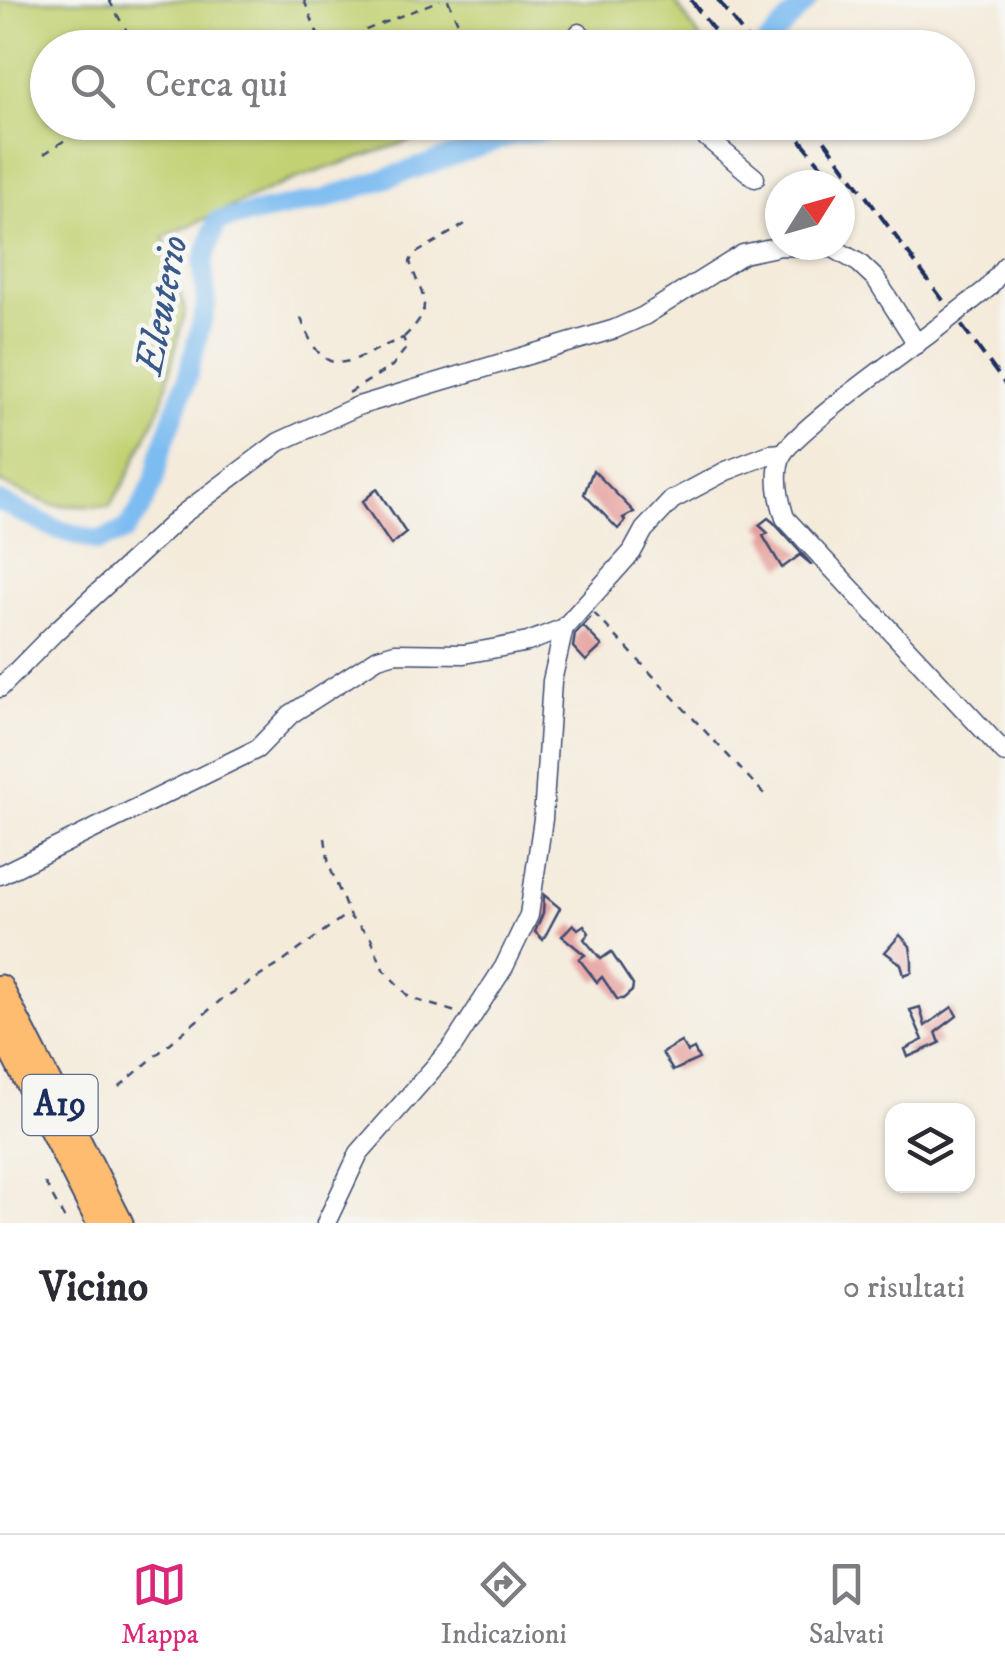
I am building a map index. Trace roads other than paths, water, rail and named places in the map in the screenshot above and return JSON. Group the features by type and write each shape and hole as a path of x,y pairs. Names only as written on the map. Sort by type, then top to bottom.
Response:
{"highway":[{"name":"A19","path":"0,988 120,1223"},
{"name":"A19","path":"0,1028 100,1223"}],"street":[{"path":"710,140 755,178"},
{"path":"0,688 182,514 279,442 358,406 615,329 644,316 743,254 781,246 833,248 876,279 916,344"},
{"path":"1005,266 988,288 814,423 782,453 778,473 779,499 786,518 1005,753"},
{"path":"0,875 257,749 291,714 378,658 395,653 464,654 528,642 564,628 672,500 726,471 782,453"},
{"path":"326,1223 359,1153 453,1046 504,967 528,915 543,819 552,681 564,628"}],"waterway":[{"name":"Eleuterio","path":"780,30 808,0"},
{"name":"Eleuterio","path":"0,502 56,529 98,541 125,531 154,482 186,382 206,306 203,263 217,221 325,199 499,140"}],"railway":[{"path":"691,0 714,30"},
{"path":"718,0 740,30"},
{"path":"801,140 825,170"},
{"path":"824,140 1005,384"}]}
